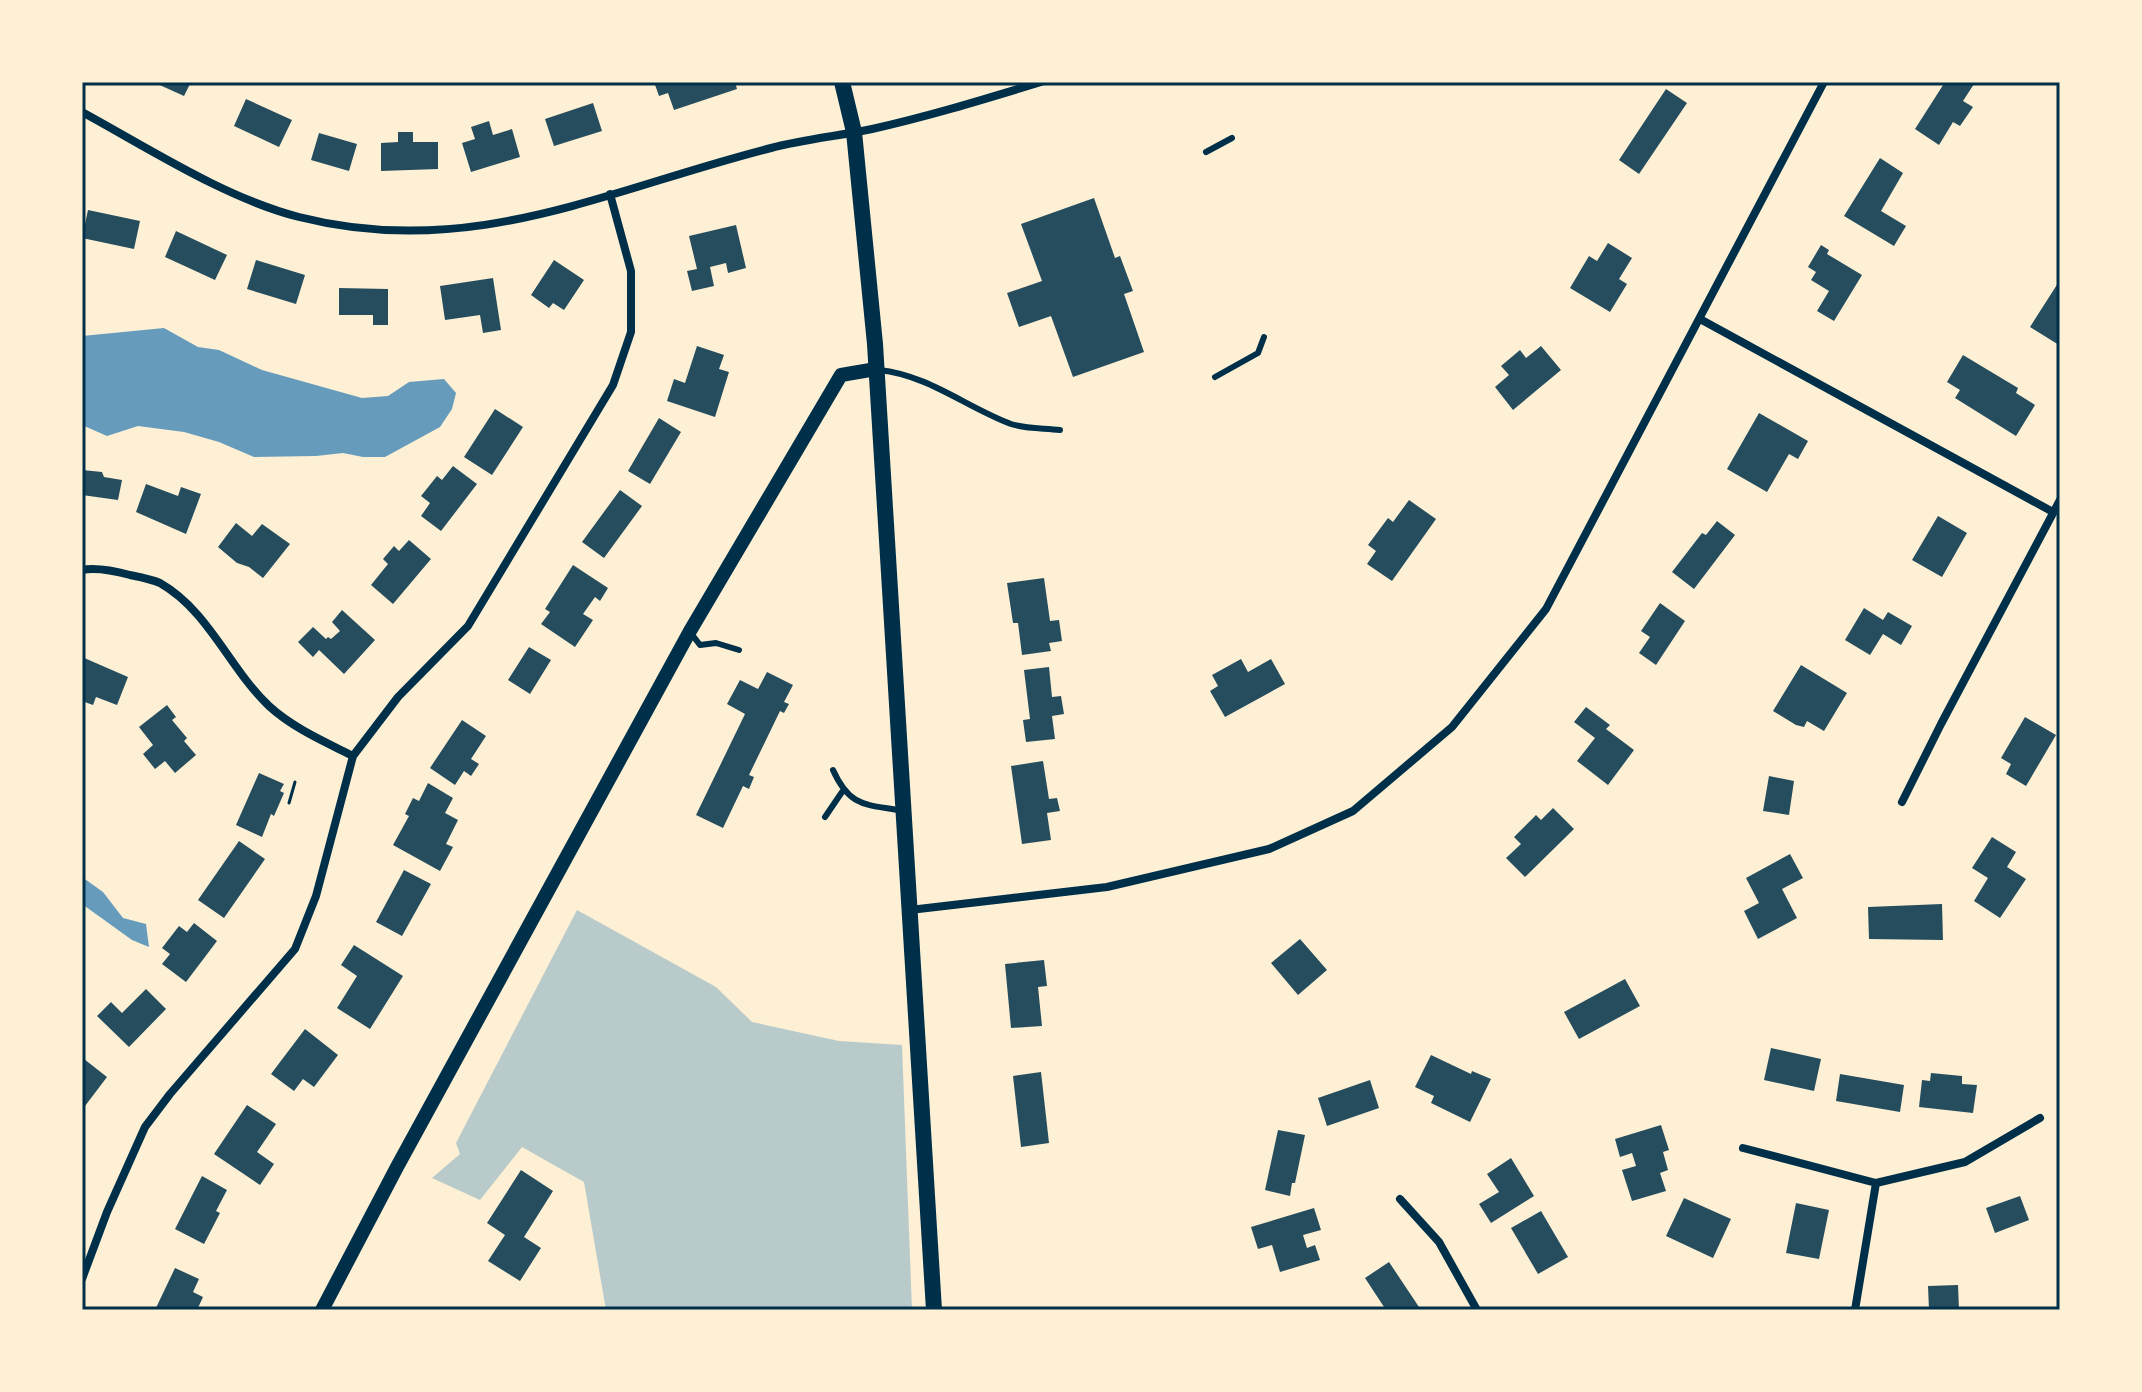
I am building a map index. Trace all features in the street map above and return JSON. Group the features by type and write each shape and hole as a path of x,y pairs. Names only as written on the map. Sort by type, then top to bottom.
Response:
{"main road":[{"path":"842,82 854,132 876,369 934,1310"}],"street":[{"path":"82,112 251,203 300,217 392,232 489,226 545,215 774,147 930,116 1041,82"},
{"path":"910,910 1121,884 1269,849 1353,811 1452,727 1546,609 1824,82"},
{"path":"82,1279 107,1212 145,1127 295,949 316,896 353,756 398,697 468,626 613,385 631,332 631,271 610,194"},
{"path":"1700,319 2053,512"},
{"path":"322,1310 690,631 841,375 876,369"},
{"path":"1902,802 2060,500"},
{"path":"82,570 91,568 120,572 158,582 194,610 245,681 272,708 309,734 353,756"},
{"path":"1743,1148 1876,1183 1965,1162 2040,1118"},
{"path":"1855,1310 1876,1183"},
{"path":"1400,1199 1439,1242 1477,1310"}],"lane":[{"path":"1206,152 1232,138"},
{"path":"1215,377 1258,353 1264,337"},
{"path":"876,369 895,372 947,391 1013,425 1060,430"},
{"path":"690,631 700,645 716,643 739,650"},
{"path":"833,770 842,792 861,803 904,812"},
{"path":"825,817 842,792"}],"path":[{"path":"289,803 295,782"}],"shaded area":[{"path":"577,910 716,987 752,1022 839,1041 902,1045 912,1310 606,1310 584,1182 522,1147 480,1200 432,1178 460,1154 456,1143"}],"water":[{"path":"164,328 198,347 219,350 262,370 362,398 388,396 409,382 444,379 456,393 452,409 440,427 385,457 343,453 254,457 184,432 138,426 107,436 82,425 82,336"},
{"path":"82,877 103,892 123,918 146,924 149,947 132,940 82,904"}],"building":[{"path":"153,82 191,82 184,96"},
{"path":"654,82 735,82 737,89 674,110 668,93 659,96"},
{"path":"1945,82 1974,84 1963,101 1973,107 1960,126 1953,122 1939,145 1915,129"},
{"path":"1666,89 1687,103 1639,174 1619,160"},
{"path":"246,99 292,120 279,147 234,126"},
{"path":"593,103 602,131 554,146 545,119"},
{"path":"489,121 493,135 512,129 520,157 471,172 462,143 475,139 471,127"},
{"path":"398,132 413,132 413,142 438,142 438,169 381,171 381,143 398,142"},
{"path":"319,133 357,144 349,171 311,160"},
{"path":"1880,158 1903,173 1881,211 1906,226 1894,246 1844,216"},
{"path":"1094,198 1115,258 1120,256 1133,291 1124,294 1144,352 1073,377 1051,316 1019,327 1007,293 1042,281 1021,224"},
{"path":"88,210 140,221 134,249 82,238"},
{"path":"736,225 746,268 728,273 726,263 710,267 714,286 692,291 687,271 697,269 689,236"},
{"path":"176,231 227,255 215,280 165,257"},
{"path":"1608,243 1632,258 1619,279 1627,284 1610,312 1570,288 1589,256 1597,261"},
{"path":"1821,245 1829,250 1827,254 1862,275 1834,321 1817,311 1829,291 1811,280 1816,272 1808,267"},
{"path":"256,260 305,275 296,304 247,289"},
{"path":"554,260 584,280 564,310 553,303 549,308 531,295"},
{"path":"493,278 501,330 483,333 480,315 445,320 440,286"},
{"path":"2060,280 2060,343 2059,345 2030,327"},
{"path":"339,288 388,289 388,325 373,325 373,315 339,315"},
{"path":"697,346 724,355 719,369 729,372 715,417 667,401 674,379 685,383"},
{"path":"1541,346 1561,370 1513,410 1495,387 1509,375 1501,366 1520,350 1526,358"},
{"path":"1963,355 2018,388 2016,393 2035,405 2016,436 1955,398 1960,390 1947,382"},
{"path":"495,409 523,427 492,475 464,457"},
{"path":"1759,413 1808,441 1798,459 1789,454 1767,492 1727,469"},
{"path":"659,418 681,432 650,484 628,471"},
{"path":"453,466 477,484 441,531 421,516 430,503 421,496 437,476 442,480"},
{"path":"82,470 102,472 104,477 122,480 118,500 82,495"},
{"path":"146,484 178,496 181,487 201,494 186,534 136,512"},
{"path":"620,490 642,506 604,558 582,542"},
{"path":"1409,500 1436,519 1392,581 1367,564 1376,551 1368,545 1388,518 1393,522"},
{"path":"1938,516 1967,533 1942,577 1912,560"},
{"path":"1717,521 1735,535 1694,589 1672,572 1702,533 1706,535"},
{"path":"236,523 252,536 262,524 290,544 263,578 218,547"},
{"path":"409,540 431,559 393,604 371,585 388,564 383,559 394,546 399,551"},
{"path":"573,565 608,588 600,601 595,597 583,614 593,620 575,647 541,624 550,612 545,609"},
{"path":"1044,578 1050,621 1059,620 1062,641 1049,643 1051,651 1022,655 1018,623 1013,623 1007,583"},
{"path":"1660,603 1685,621 1656,665 1639,653 1650,637 1641,631"},
{"path":"1864,608 1883,620 1888,612 1912,626 1901,645 1883,634 1870,655 1845,640"},
{"path":"342,610 375,640 344,674 319,650 313,657 298,642 313,627 326,639 331,639 340,631 332,622"},
{"path":"529,647 551,660 530,694 508,680"},
{"path":"82,657 128,677 117,705 96,697 93,705 82,701"},
{"path":"1241,659 1248,672 1271,659 1285,684 1225,717 1210,691 1218,686 1212,675"},
{"path":"1801,665 1847,693 1824,731 1807,721 1804,727 1796,725 1773,711"},
{"path":"1049,667 1052,697 1061,696 1064,714 1052,716 1055,739 1026,742 1023,720 1030,719 1024,670"},
{"path":"767,672 793,685 784,702 789,704 784,713 780,711 749,775 754,777 749,789 743,786 723,828 696,815 745,714 727,704 740,680 758,689"},
{"path":"167,705 176,717 172,720 187,738 184,741 196,755 175,773 165,761 155,769 143,754 153,745 139,727"},
{"path":"1586,707 1610,725 1606,729 1634,750 1608,785 1577,761 1595,738 1574,722"},
{"path":"2025,717 2056,735 2026,786 2006,774 2011,764 2001,758"},
{"path":"462,720 486,736 471,759 479,764 471,776 464,771 455,785 430,768"},
{"path":"1043,761 1049,799 1057,798 1060,811 1047,813 1051,840 1022,844 1011,766"},
{"path":"259,773 284,784 280,791 284,793 262,837 236,825"},
{"path":"1769,776 1794,781 1789,815 1763,811"},
{"path":"428,783 453,798 445,813 458,820 446,844 453,847 440,871 393,845 409,816 405,814 413,798 419,801"},
{"path":"1553,808 1574,829 1525,877 1506,858 1521,844 1514,837 1536,815 1541,820"},
{"path":"1992,837 2016,852 2007,867 2026,879 2000,918 1974,901 1988,878 1972,868"},
{"path":"239,841 265,859 224,918 198,900"},
{"path":"1790,854 1803,878 1782,889 1797,918 1758,939 1744,911 1759,903 1746,878"},
{"path":"404,870 431,884 402,936 376,922"},
{"path":"1942,904 1943,940 1869,939 1868,907"},
{"path":"194,923 217,941 186,982 162,964 170,954 162,948 179,926 187,932"},
{"path":"1300,939 1327,970 1298,995 1271,963"},
{"path":"354,945 403,976 370,1029 337,1008 357,976 341,965"},
{"path":"1044,960 1047,986 1038,987 1042,1026 1011,1028 1005,964"},
{"path":"1625,979 1640,1006 1579,1039 1564,1012"},
{"path":"146,989 166,1009 129,1047 97,1016 111,1002 122,1013"},
{"path":"305,1029 338,1055 314,1087 303,1079 294,1091 271,1074"},
{"path":"1771,1048 1821,1059 1814,1091 1764,1080"},
{"path":"1431,1055 1471,1074 1472,1071 1491,1079 1470,1122 1431,1103 1434,1096 1415,1087"},
{"path":"84,1059 107,1077 82,1110 82,1061"},
{"path":"1041,1072 1049,1143 1021,1147 1013,1076"},
{"path":"1931,1073 1962,1076 1962,1084 1977,1085 1973,1113 1919,1107 1922,1080 1930,1081"},
{"path":"1840,1074 1904,1085 1900,1112 1836,1101"},
{"path":"1370,1080 1379,1108 1327,1126 1318,1098"},
{"path":"247,1105 276,1124 257,1152 274,1164 260,1185 214,1154"},
{"path":"1661,1125 1669,1150 1663,1152 1668,1170 1660,1173 1666,1191 1632,1201 1622,1170 1636,1166 1632,1153 1620,1157 1615,1139"},
{"path":"1278,1130 1305,1135 1290,1196 1265,1190"},
{"path":"1511,1158 1534,1196 1491,1223 1479,1204 1499,1192 1487,1174"},
{"path":"521,1170 553,1191 524,1237 541,1248 520,1281 488,1261 505,1235 487,1223"},
{"path":"202,1176 227,1190 216,1211 220,1213 204,1244 175,1229"},
{"path":"2020,1196 2029,1220 1995,1233 1986,1208"},
{"path":"1684,1198 1731,1219 1713,1258 1666,1236"},
{"path":"1796,1203 1829,1210 1819,1259 1786,1253"},
{"path":"1314,1208 1321,1230 1303,1235 1307,1248 1315,1245 1320,1260 1280,1272 1272,1245 1258,1249 1251,1227"},
{"path":"1541,1211 1568,1257 1538,1274 1511,1228"},
{"path":"1389,1262 1421,1310 1386,1310 1365,1278"},
{"path":"175,1268 199,1279 193,1292 203,1297 197,1310 155,1310"},
{"path":"1958,1285 1959,1310 1929,1310 1928,1286"}]}
